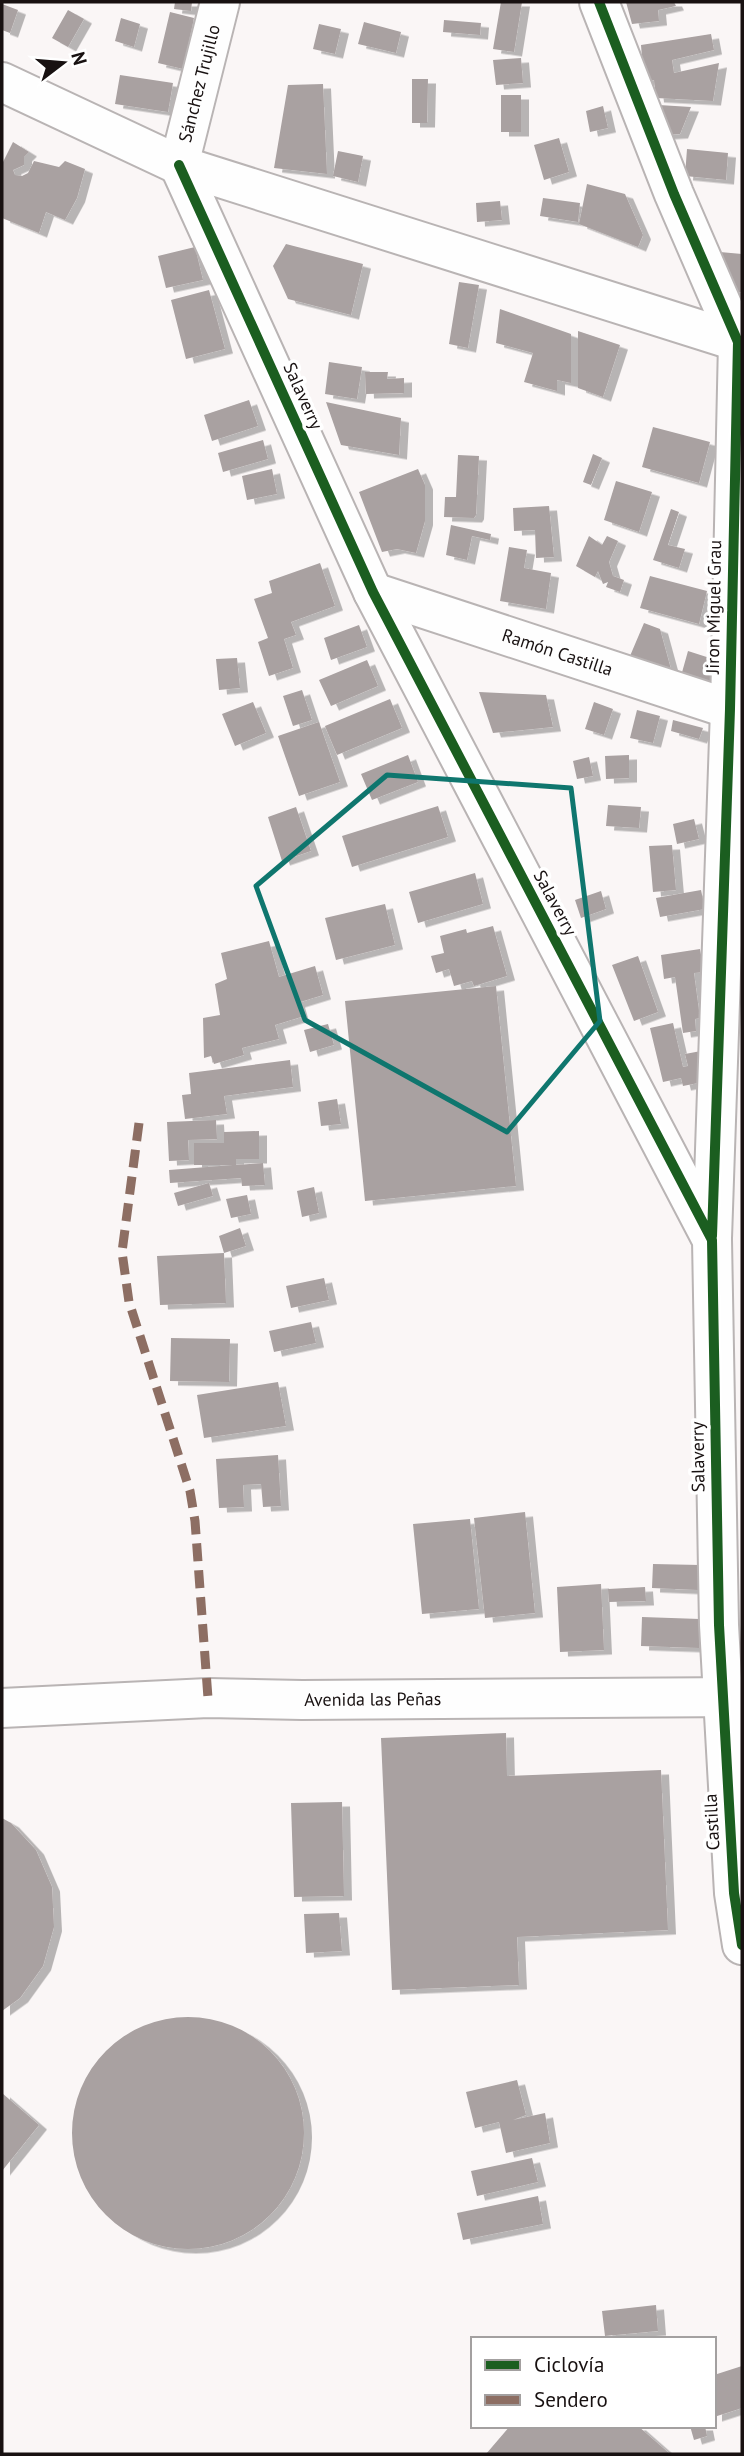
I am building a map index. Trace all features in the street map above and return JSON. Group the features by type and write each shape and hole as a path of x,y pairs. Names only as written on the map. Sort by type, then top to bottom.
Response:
{"street":[{"name":"Sánchez Trujillo","path":"179,165 220,2"},
{"name":"Jiron Miguel Grau","path":"599,2 674,194 740,342 736,711 712,1240"},
{"path":"2,82 179,165 740,342"},
{"name":"Salaverry","path":"179,165 373,593 712,1240 719,1625 733,1697"},
{"name":"Ramón Castilla","path":"373,593 736,711"},
{"name":"Avenida las Peñas","path":"2,1708 208,1699 733,1697"},
{"name":"Castilla","path":"733,1697 734,1893 742,1945"}],"highlighted area":[{"path":"387,775 571,788 600,1021 507,1132 305,1020 256,886"}],"building":[{"path":"175,2 192,2 191,11 174,9"},
{"path":"501,2 522,2 514,52 493,49"},
{"path":"626,2 674,2 676,6 658,10 659,21 632,24"},
{"path":"2,4 18,10 10,33 2,30"},
{"path":"68,10 84,19 68,47 52,38"},
{"path":"170,12 194,18 183,69 158,63"},
{"path":"121,18 140,24 134,47 115,41"},
{"path":"444,20 481,23 480,35 443,32"},
{"path":"364,22 401,32 396,53 358,44"},
{"path":"319,24 341,29 335,54 313,49"},
{"path":"711,34 714,50 672,60 674,73 719,63 713,101 656,98 654,80 644,82 641,45"},
{"path":"521,58 523,83 496,85 493,60"},
{"path":"120,75 173,83 168,112 115,104"},
{"path":"412,79 428,79 427,123 412,123"},
{"path":"323,84 327,174 274,168 288,85"},
{"path":"501,95 521,95 521,132 501,132"},
{"path":"659,105 691,107 680,134 663,135"},
{"path":"603,106 608,128 590,132 586,111"},
{"path":"559,138 569,172 544,180 534,145"},
{"path":"13,142 29,152 24,157 24,165 13,170 15,175 28,173 34,161 59,167 65,161 85,169 77,198 65,220 46,212 39,233 2,218 2,164"},
{"path":"687,149 728,153 726,180 685,176"},
{"path":"338,151 363,156 358,182 333,176"},
{"path":"587,184 625,194 643,235 638,247 579,224"},
{"path":"543,198 580,203 578,222 540,216"},
{"path":"500,201 502,220 477,222 476,203"},
{"path":"286,244 363,264 351,315 288,299 273,266"},
{"path":"195,247 203,280 166,288 158,256"},
{"path":"709,251 742,254 742,292 733,293"},
{"path":"459,282 479,285 468,348 449,344"},
{"path":"209,290 225,349 186,359 171,300"},
{"path":"500,309 571,334 571,383 557,380 557,391 524,382 533,353 496,343"},
{"path":"578,331 620,345 603,397 578,388"},
{"path":"329,362 362,367 357,399 325,394"},
{"path":"365,372 388,372 387,379 404,378 404,393 366,394"},
{"path":"249,400 258,426 212,441 204,415"},
{"path":"326,402 401,418 399,455 341,445"},
{"path":"653,427 710,442 699,483 642,467"},
{"path":"263,440 268,459 223,472 218,453"},
{"path":"593,454 602,458 591,485 583,482"},
{"path":"458,455 479,456 474,518 444,517 445,497 456,497"},
{"path":"272,469 277,494 247,500 242,476"},
{"path":"418,469 425,485 425,521 416,553 397,549 382,552 359,492"},
{"path":"616,481 652,492 639,532 604,520"},
{"path":"549,506 554,557 536,558 535,530 514,531 513,508"},
{"path":"671,509 679,512 668,545 685,549 679,568 653,560"},
{"path":"451,525 491,534 490,540 472,536 467,560 446,555"},
{"path":"589,536 602,545 607,536 618,541 609,562 613,576 624,580 620,592 606,587 608,582 603,584 598,571 595,577 576,566"},
{"path":"509,547 527,550 524,568 551,573 546,609 500,601"},
{"path":"320,563 335,606 291,622 296,635 284,639 293,668 269,676 258,642 268,638 254,599 272,593 269,581"},
{"path":"650,576 707,591 699,624 640,608"},
{"path":"644,623 660,629 672,673 630,656"},
{"path":"359,625 367,647 331,660 324,638"},
{"path":"688,651 716,660 714,686 681,676"},
{"path":"237,658 240,688 219,690 216,659"},
{"path":"367,660 378,686 331,706 319,680"},
{"path":"302,690 312,720 293,726 283,696"},
{"path":"479,692 546,695 553,727 493,733"},
{"path":"390,699 402,728 337,755 325,726"},
{"path":"253,702 266,733 235,746 222,714"},
{"path":"594,702 613,709 604,735 585,729"},
{"path":"637,710 660,716 653,743 630,738"},
{"path":"673,720 703,728 699,739 671,731"},
{"path":"319,722 340,782 299,796 278,736"},
{"path":"408,755 418,782 372,800 361,774"},
{"path":"629,755 629,778 606,779 605,756"},
{"path":"589,757 593,776 577,779 573,761"},
{"path":"608,805 641,807 639,828 606,826"},
{"path":"438,806 448,837 352,867 342,836"},
{"path":"296,807 311,851 282,861 268,817"},
{"path":"694,819 699,839 677,844 673,824"},
{"path":"672,845 676,890 653,892 649,846"},
{"path":"475,873 483,904 418,923 409,892"},
{"path":"701,890 705,909 660,917 656,898"},
{"path":"601,891 606,909 581,918 575,900"},
{"path":"385,904 395,945 336,960 325,918"},
{"path":"493,926 507,976 474,986 472,981 454,986 449,969 436,973 431,956 444,953 440,936"},
{"path":"269,941 279,977 315,966 323,995 297,1003 301,1017 275,1025 279,1039 242,1048 244,1055 214,1064 211,1056 204,1058 203,1018 220,1015 215,984 227,979 221,953"},
{"path":"700,949 704,972 694,973 700,1018 695,1019 696,1031 683,1033 675,977 664,979 661,955"},
{"path":"638,956 658,1012 634,1021 612,965"},
{"path":"496,986 516,1186 365,1201 345,1001"},
{"path":"673,1023 683,1067 688,1066 685,1054 701,1051 708,1081 683,1086 681,1078 663,1082 650,1028"},
{"path":"328,1024 334,1045 310,1052 304,1030"},
{"path":"290,1060 293,1087 224,1096 227,1114 185,1119 182,1095 191,1094 189,1073"},
{"path":"337,1099 341,1124 321,1126 318,1102"},
{"path":"216,1120 217,1139 188,1140 189,1160 169,1161 167,1122"},
{"path":"259,1131 259,1159 236,1159 236,1165 263,1163 265,1185 242,1186 241,1178 170,1183 169,1170 233,1165 194,1165 194,1143 224,1143 224,1132"},
{"path":"209,1183 213,1196 178,1206 174,1193"},
{"path":"314,1187 319,1213 302,1217 297,1191"},
{"path":"247,1195 251,1214 231,1218 226,1199"},
{"path":"240,1228 246,1246 224,1253 219,1236"},
{"path":"224,1253 226,1303 160,1305 157,1256"},
{"path":"324,1278 329,1300 291,1308 286,1286"},
{"path":"311,1322 316,1343 274,1352 269,1331"},
{"path":"171,1338 230,1339 229,1382 170,1381"},
{"path":"278,1382 286,1426 204,1438 197,1395"},
{"path":"278,1455 281,1506 263,1507 261,1484 243,1485 244,1507 219,1508 216,1459"},
{"path":"525,1512 535,1613 485,1618 474,1518"},
{"path":"470,1519 479,1609 422,1614 413,1524"},
{"path":"653,1564 700,1565 698,1590 652,1588"},
{"path":"601,1584 604,1650 560,1652 557,1587"},
{"path":"645,1587 646,1601 609,1602 608,1589"},
{"path":"642,1617 700,1619 699,1648 641,1646"},
{"path":"506,1733 507,1776 661,1770 668,1930 517,1937 519,1985 392,1990 381,1738"},
{"path":"342,1802 344,1896 294,1897 291,1803"},
{"path":"2,1818 11,1823 36,1850 52,1887 54,1927 43,1966 20,1998 2,2011"},
{"path":"339,1913 342,1951 306,1953 304,1914"},
{"path":"177,2017 199,2017 243,2030 262,2043 278,2059 296,2088 304,2133 296,2178 285,2198 262,2223 233,2241 199,2249 177,2249 133,2236 114,2223 98,2207 80,2178 72,2144 72,2122 85,2078 98,2059 114,2043 143,2025"},
{"path":"517,2080 526,2115 513,2120 545,2113 550,2143 506,2153 499,2122 475,2128 466,2092"},
{"path":"2,2093 39,2125 2,2171"},
{"path":"532,2158 538,2182 477,2196 471,2171"},
{"path":"538,2196 543,2224 463,2240 457,2213"},
{"path":"656,2305 658,2331 605,2336 602,2311"},
{"path":"742,2366 742,2408 716,2416 716,2374"},
{"path":"508,2428 640,2428 670,2454 486,2454"},
{"path":"691,2428 705,2428 707,2436 694,2440"}],"marked path":[{"path":"139,1123 122,1252 129,1302 190,1491 195,1521 208,1698"}],"cycle path":[{"path":"599,2 674,194 738,342 730,709 712,1236"},
{"path":"179,165 373,592 712,1240 719,1625 734,1893 742,1945"}]}
